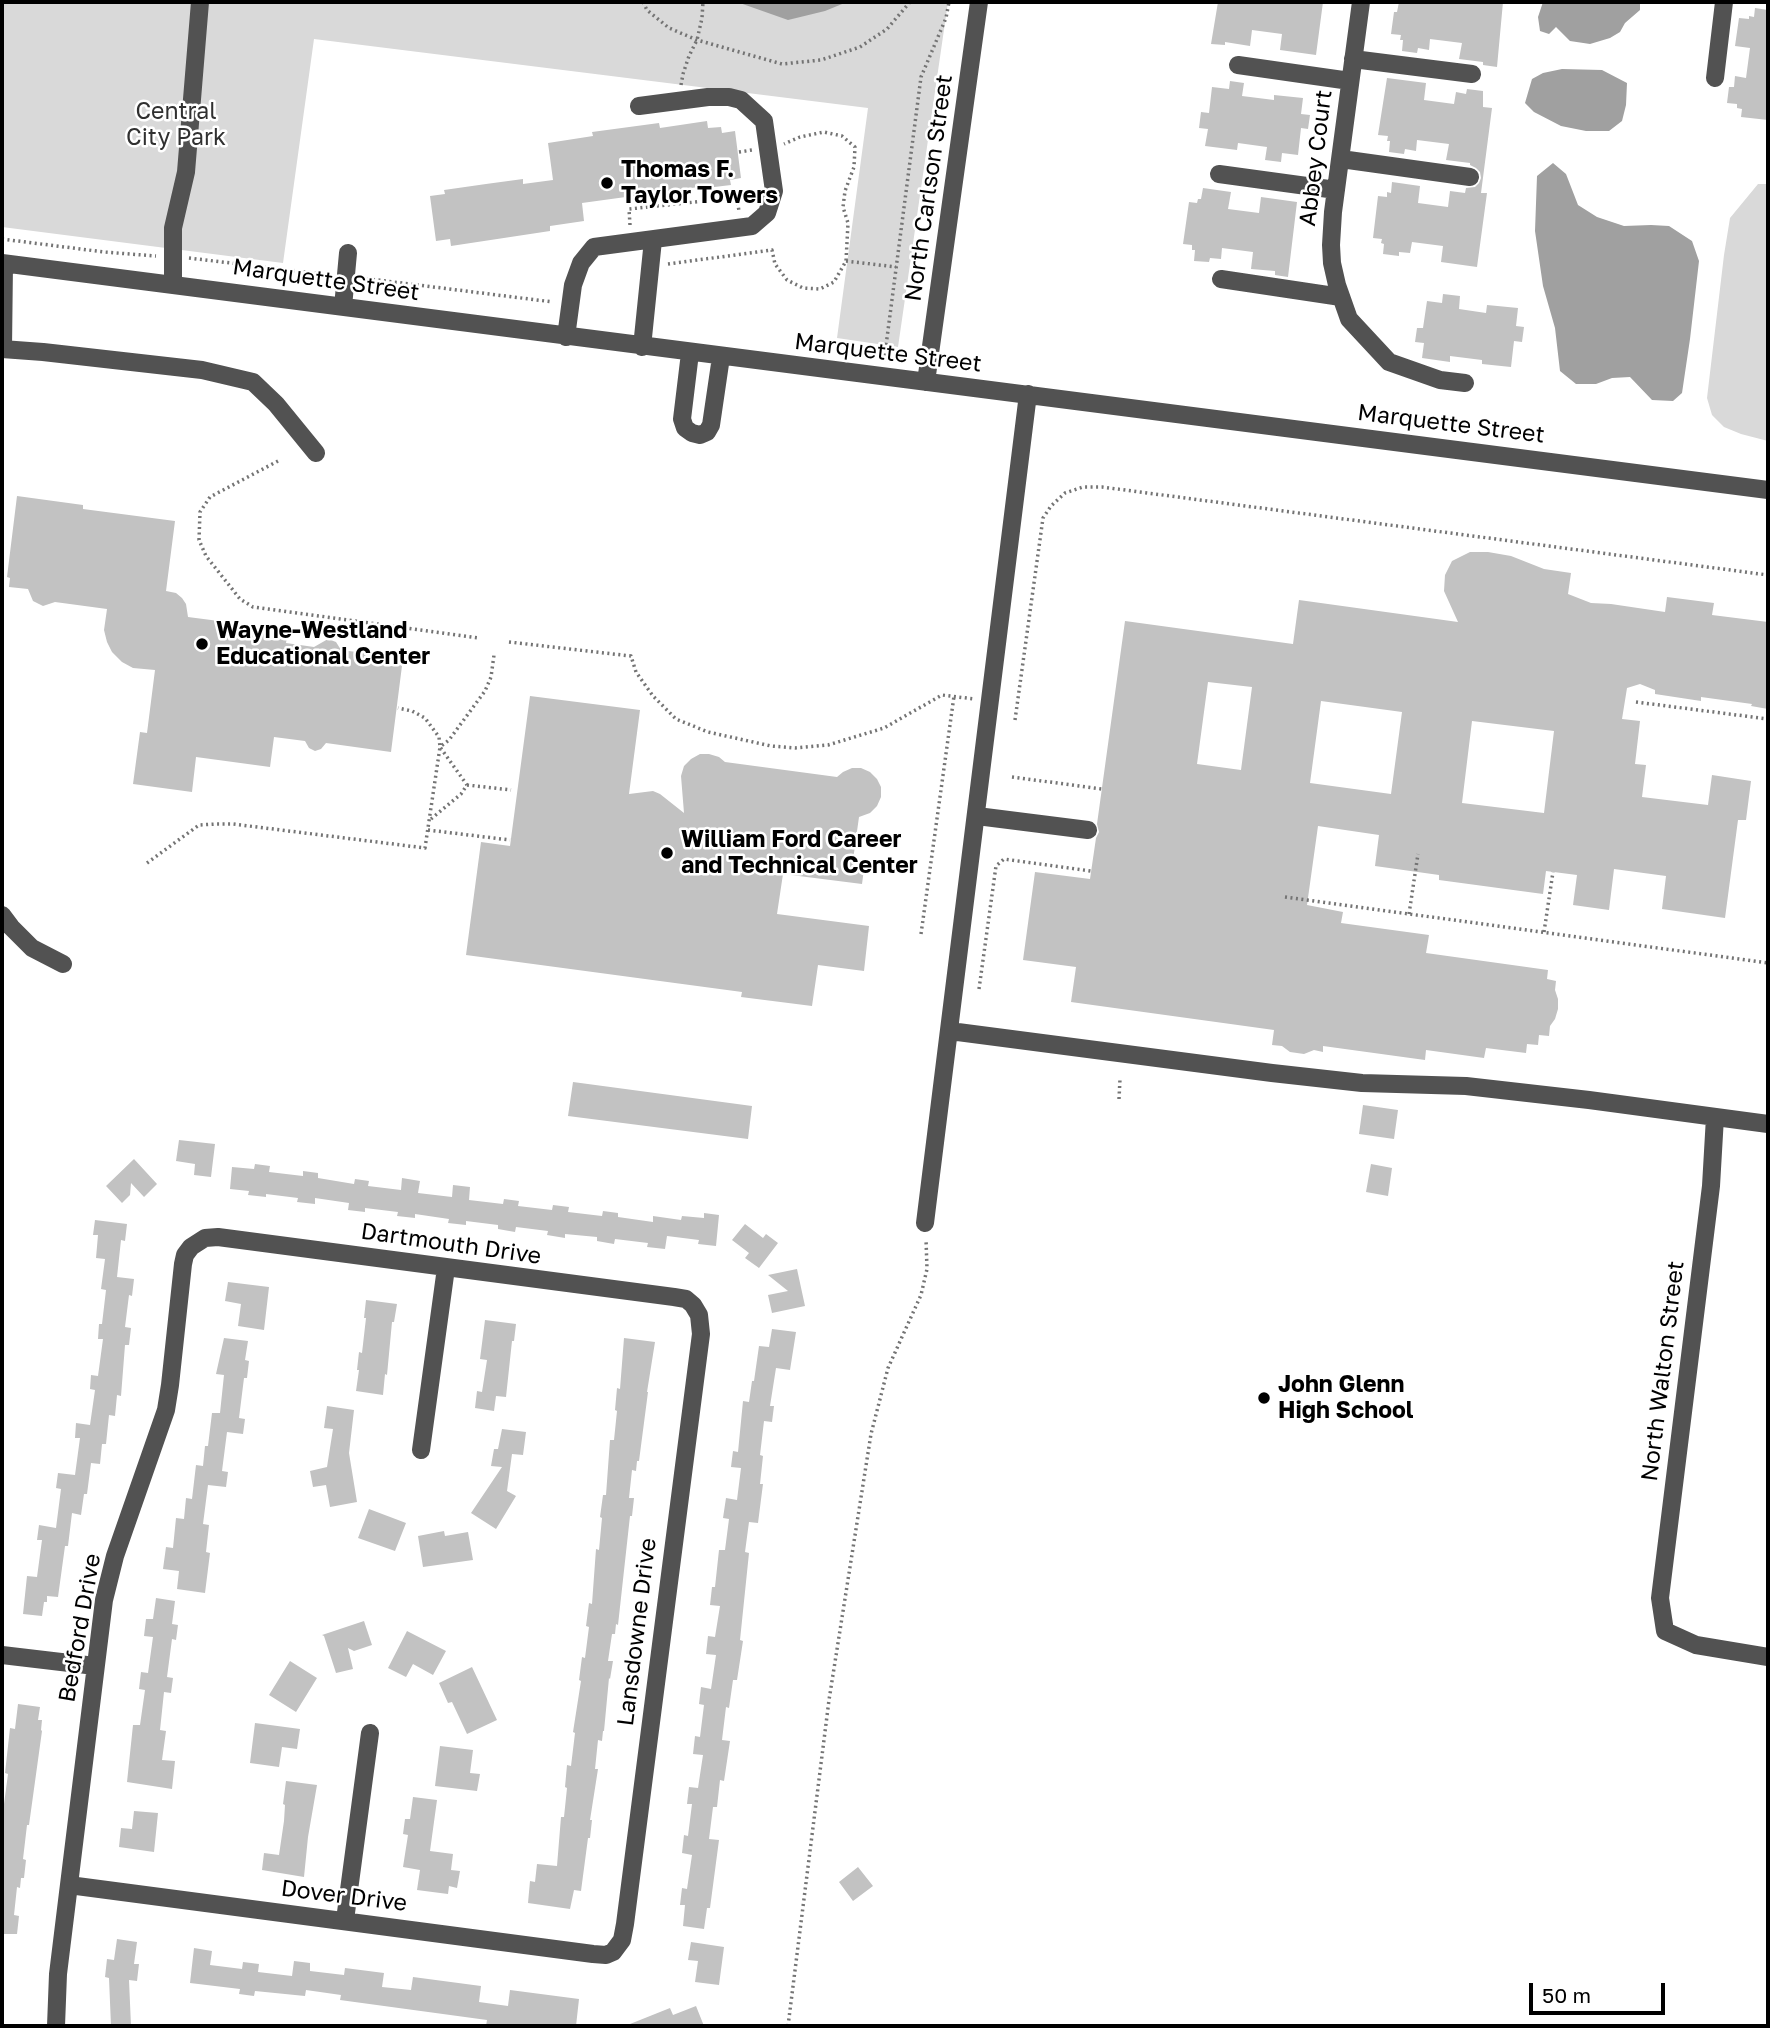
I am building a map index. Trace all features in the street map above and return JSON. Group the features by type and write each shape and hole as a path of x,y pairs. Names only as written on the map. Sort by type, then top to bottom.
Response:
{"street":[{"path":"173,284 173,228 186,172 200,2"},
{"name":"North Carlson Street","path":"926,382 979,2"},
{"name":"Abbey Court","path":"1361,2 1331,245 1332,263 1341,297 1349,319 1389,362 1440,380 1465,383"},
{"path":"1715,78 1724,2"},
{"path":"1353,59 1472,74"},
{"path":"1238,65 1350,81"},
{"path":"566,337 573,285 581,262 594,247 752,226 767,213 774,191 764,121 741,100 708,97 639,106"},
{"path":"1341,159 1470,177"},
{"path":"1219,174 1336,190"},
{"path":"642,346 653,240"},
{"path":"343,307 348,253"},
{"path":"3,264 2,349 202,370 253,382 276,404 316,453"},
{"name":"Marquette Street","path":"3,264 1768,490"},
{"path":"1221,279 1341,297"},
{"path":"690,353 682,419 685,428 699,435 707,432 711,425 722,357"},
{"path":"925,1223 1028,394"},
{"path":"977,816 1088,830"},
{"path":"2,915 32,948 63,964"},
{"path":"950,1031 1272,1073 1362,1083 1466,1086 1768,1124"},
{"name":"North Walton Street","path":"1715,1117 1711,1186 1660,1598 1665,1631 1696,1645 1768,1657"},
{"name":"Dartmouth Drive","path":"191,1247 205,1238 218,1237 674,1297 686,1299 699,1315"},
{"name":"Bedford Drive","path":"56,2026 58,1974 95,1666 109,1578 166,1410 183,1265 185,1255 191,1247"},
{"path":"421,1450 446,1268"},
{"name":"Lansdowne Drive","path":"612,1952 622,1940 625,1924 701,1334 699,1315"},
{"path":"2,1655 95,1666"},
{"path":"345,1920 370,1733"},
{"name":"Dover Drive","path":"69,1885 593,1954 606,1955 612,1952"}],"path":[{"path":"643,2 647,10 669,28 697,40 782,64 821,60 860,47 887,29 911,2"},
{"path":"680,94 682,74 697,40 703,2"},
{"path":"883,377 921,77 946,19 948,2"},
{"path":"662,264 772,250 775,264 787,280 803,288 820,289 834,282 846,261 848,223 843,207 845,191 854,167 855,147 842,136 824,132 800,137 778,146"},
{"path":"2,239 346,276 559,303"},
{"path":"846,261 896,268"},
{"path":"278,461 210,496 200,512 199,540 206,556 240,598 253,607 478,638"},
{"path":"1015,720 1043,518 1065,493 1083,487 1102,487 1768,575"},
{"path":"509,642 631,656 636,672 653,696 676,719 708,732 771,746 795,748 828,745 884,728 942,695 978,699"},
{"path":"440,747 449,740 485,691 491,677 494,655"},
{"path":"921,934 954,696"},
{"path":"1636,702 1768,719"},
{"path":"147,863 199,825 233,824 425,848 440,747 439,737 425,718 412,710 398,708"},
{"path":"440,747 467,785 510,790"},
{"path":"1012,777 1102,789"},
{"path":"429,821 461,794 467,785"},
{"path":"428,830 510,840"},
{"path":"1409,914 1418,854"},
{"path":"979,989 996,866 1004,859 1091,871"},
{"path":"1544,933 1553,872"},
{"path":"1284,897 1768,963"},
{"path":"1119,1098 1120,1079"},
{"path":"788,2026 829,1700 871,1434 888,1368 921,1295 927,1269 925,1223"}],"green space":[{"name":"Central City Park","path":"2,2 948,2 898,347 837,338 868,108 314,39 283,263 2,227"},
{"path":"1758,184 1768,184 1768,441 1724,427 1712,415 1707,398 1730,218"}],"shaded area":[{"path":"737,2 847,2 825,11 788,20"},
{"path":"1543,2 1640,2 1640,10 1625,23 1620,32 1590,44 1570,41 1556,27 1549,34 1540,31 1538,17"},
{"path":"1562,69 1602,70 1627,83 1622,121 1609,131 1586,131 1561,126 1534,112 1525,103 1532,79 1543,73"},
{"path":"1553,163 1566,174 1578,205 1597,217 1624,226 1669,226 1692,241 1699,261 1690,339 1682,393 1673,401 1652,400 1630,377 1612,378 1596,384 1576,384 1560,371 1555,328 1543,286 1535,231 1537,176"}],"building":[{"path":"1218,2 1323,2 1316,55 1280,50 1282,34 1252,30 1250,46 1225,42 1225,45 1211,44"},
{"path":"1399,2 1503,2 1497,67 1459,59 1462,43 1430,39 1429,50 1418,48 1417,53 1402,51 1401,35 1391,34 1394,12 1397,12"},
{"path":"1755,8 1768,10 1768,120 1741,117 1742,109 1737,108 1737,104 1727,103 1729,87 1734,87 1735,76 1746,78 1750,48 1735,46 1739,18 1754,17"},
{"path":"1387,78 1426,83 1424,100 1454,104 1456,92 1466,94 1467,89 1483,91 1483,107 1492,108 1481,193 1487,193 1477,267 1441,262 1443,246 1412,242 1410,253 1399,252 1399,256 1383,254 1382,239 1373,238 1378,196 1387,197 1387,192 1391,193 1392,182 1420,186 1418,203 1448,207 1450,191 1465,193 1466,188 1475,187 1481,178 1480,172 1470,163 1446,160 1449,144 1417,140 1416,151 1405,149 1404,154 1389,152 1388,136 1378,135"},
{"path":"1230,81 1244,83 1242,96 1274,100 1274,95 1303,98 1301,114 1310,115 1308,129 1301,128 1298,155 1282,153 1281,162 1265,160 1267,147 1238,143 1237,150 1205,146 1208,129 1199,128 1201,112 1209,113 1212,87 1229,89"},
{"name":"Thomas F. Taylor Towers","path":"707,121 708,128 721,127 722,133 735,131 741,178 730,180 731,185 582,203 584,221 550,226 550,231 451,246 450,239 436,241 430,196 445,194 444,190 523,179 523,184 553,180 548,143 593,136 592,132 659,123 660,128"},
{"path":"1203,188 1231,192 1228,209 1259,213 1261,197 1297,202 1288,277 1275,275 1275,271 1251,269 1253,252 1222,248 1221,259 1210,258 1209,262 1194,261 1195,250 1192,250 1192,245 1183,244 1189,202 1197,203 1198,199 1201,199"},
{"path":"1443,294 1460,296 1459,309 1486,313 1487,305 1518,308 1516,326 1524,327 1522,342 1514,341 1511,367 1482,364 1482,360 1450,356 1450,362 1422,358 1424,343 1415,342 1417,328 1423,328 1427,301 1442,303"},
{"name":"Wayne-Westland Educational Center","path":"17,496 83,505 83,509 175,521 166,591 176,593 182,598 188,617 288,630 286,643 314,647 328,639 336,642 341,650 403,658 391,752 326,743 315,751 309,748 305,741 274,737 270,767 196,757 192,792 133,784 140,732 147,733 155,670 133,668 112,652 104,630 107,609 55,602 43,606 33,601 28,589 9,587 10,578 7,577"},
{"path":"1470,552 1511,556 1544,569 1571,573 1568,594 1591,603 1665,612 1667,597 1714,603 1712,615 1768,622 1768,709 1751,706 1752,704 1701,697 1701,701 1655,694 1655,690 1640,684 1627,688 1622,719 1640,721 1635,764 1646,765 1642,797 1708,805 1712,775 1751,781 1746,820 1738,820 1725,918 1662,909 1666,876 1614,869 1609,910 1573,905 1577,875 1546,871 1543,894 1439,880 1439,875 1375,866 1379,835 1318,826 1307,905 1343,912 1341,923 1429,935 1426,953 1548,970 1547,979 1556,981 1558,1009 1550,1026 1549,1036 1539,1035 1538,1045 1527,1044 1526,1053 1486,1048 1484,1058 1426,1050 1425,1060 1323,1046 1323,1052 1290,1052 1282,1046 1272,1045 1274,1030 1071,1002 1076,967 1023,960 1035,872 1090,879 1099,832 1097,824 1125,621 1293,644 1299,600 1458,622 1444,591 1445,575 1452,561","holes":["1208,682 1252,687 1241,770 1197,764","1321,701 1402,712 1391,794 1310,783","1472,721 1554,731 1544,813 1462,803"]},
{"name":"William Ford Career and Technical Center","path":"530,696 640,710 629,794 653,791 684,813 681,776 684,766 700,754 719,757 725,762 837,777 852,768 870,772 881,787 881,797 870,813 859,817 853,860 865,862 862,884 783,874 777,914 869,926 864,971 818,965 812,1006 741,997 742,992 466,955 481,842 510,846"},
{"path":"573,1082 752,1106 748,1139 568,1116"},
{"path":"1363,1105 1398,1110 1394,1139 1359,1134"},
{"path":"179,1140 215,1144 211,1177 194,1175 195,1164 176,1161"},
{"path":"134,1159 157,1184 144,1197 131,1183 130,1195 122,1203 106,1186"},
{"path":"255,1164 270,1166 269,1172 303,1176 303,1171 318,1173 318,1178 354,1184 355,1179 369,1181 368,1186 401,1190 402,1178 420,1181 418,1193 452,1197 453,1185 470,1187 469,1200 503,1204 504,1199 519,1201 518,1206 552,1210 553,1205 569,1207 568,1212 602,1216 603,1211 618,1213 618,1217 653,1222 653,1216 681,1220 682,1216 704,1218 704,1213 719,1215 716,1246 698,1244 699,1240 667,1236 665,1249 647,1247 648,1243 615,1239 614,1244 597,1241 597,1237 565,1234 565,1238 547,1235 548,1231 516,1227 515,1232 498,1229 498,1225 466,1221 466,1225 448,1223 449,1219 415,1214 415,1218 397,1216 398,1212 365,1208 365,1212 348,1210 349,1203 315,1198 315,1204 297,1202 298,1198 248,1195 249,1191 230,1189 232,1167 254,1169"},
{"path":"1371,1164 1392,1168 1388,1196 1366,1192"},
{"path":"95,1220 127,1224 125,1241 121,1240 117,1277 134,1279 125,1327 131,1328 129,1345 125,1345 121,1396 117,1395 115,1416 109,1415 106,1444 102,1444 100,1464 91,1463 81,1515 72,1513 58,1597 47,1596 42,1616 23,1614 27,1576 37,1577 42,1540 37,1540 39,1525 56,1528 61,1489 56,1488 58,1473 75,1475 80,1438 75,1438 76,1423 90,1425 95,1390 90,1389 91,1375 98,1376 103,1339 98,1339 99,1324 102,1324 106,1290 101,1289 105,1259 96,1258 98,1235 93,1235"},
{"path":"745,1224 763,1238 766,1234 778,1243 759,1268 745,1258 749,1253 732,1240"},
{"path":"797,1269 805,1306 772,1313 768,1295 788,1291 768,1275"},
{"path":"228,1282 269,1287 264,1330 238,1326 241,1304 225,1301"},
{"path":"366,1300 397,1304 392,1322 383,1395 356,1391"},
{"path":"485,1320 516,1324 506,1397 496,1396 494,1411 475,1408 477,1391 482,1392 487,1360 480,1359"},
{"path":"772,1329 796,1332 790,1370 776,1368 770,1406 774,1406 772,1422 764,1421 760,1455 763,1456 760,1484 763,1484 758,1523 749,1522 745,1552 749,1553 740,1640 743,1641 737,1680 733,1680 729,1708 726,1707 722,1740 730,1741 724,1781 720,1780 717,1807 713,1807 709,1839 719,1840 710,1908 707,1908 704,1929 683,1926 685,1905 680,1905 682,1888 687,1889 692,1855 682,1853 684,1835 688,1836 692,1804 687,1804 689,1787 698,1788 703,1755 693,1754 695,1736 700,1737 704,1705 699,1704 701,1687 711,1689 716,1655 706,1654 708,1636 715,1637 720,1606 710,1605 719,1550 725,1550 729,1519 723,1518 726,1498 737,1500 741,1468 731,1467 733,1451 738,1452 743,1401 749,1402 759,1346 769,1347"},
{"path":"224,1338 248,1341 245,1360 249,1361 239,1418 245,1419 243,1434 227,1432 222,1471 228,1472 226,1487 208,1485 203,1524 209,1525 206,1552 210,1553 205,1593 177,1589 179,1571 163,1569 166,1547 173,1548 176,1518 184,1519 186,1498 192,1499 196,1465 203,1466 212,1413 220,1413 224,1375 216,1374"},
{"path":"624,1338 655,1342 639,1461 636,1471 632,1470 629,1498 634,1498 632,1516 618,1625 616,1624 615,1634 612,1634 608,1661 613,1661 604,1731 602,1741 598,1740 595,1769 598,1769 590,1838 581,1891 574,1890 570,1909 528,1903 530,1881 535,1882 537,1864 557,1866 561,1817 564,1817 567,1788 567,1765 571,1766 579,1680 589,1627 586,1626 589,1603 592,1604 596,1549 599,1550 600,1517 603,1495 606,1495 610,1440 614,1440"},
{"path":"327,1406 354,1410 349,1453 357,1502 330,1507 326,1485 313,1487 310,1471 327,1467 333,1429 324,1428"},
{"path":"502,1429 526,1432 523,1455 512,1454 507,1491 516,1496 496,1529 471,1513 502,1467 491,1466"},
{"path":"369,1509 406,1523 395,1551 358,1538"},
{"path":"444,1531 445,1536 468,1532 473,1560 423,1567 418,1536"},
{"path":"156,1598 175,1601 172,1624 178,1625 176,1640 172,1639 167,1677 173,1678 171,1693 164,1692 160,1730 166,1731 162,1760 175,1761 172,1789 127,1782 133,1725 140,1725 145,1690 139,1689 141,1672 148,1673 153,1637 144,1636 146,1619 153,1619"},
{"path":"364,1621 372,1645 354,1651 348,1648 353,1669 336,1673 322,1635"},
{"path":"407,1631 446,1651 433,1675 413,1664 406,1677 388,1668"},
{"path":"290,1661 317,1678 296,1712 269,1695"},
{"path":"472,1667 497,1720 467,1734 452,1702 448,1703 439,1683"},
{"path":"18,1704 40,1707 38,1720 42,1720 42,1731 27,1825 24,1878 21,1878 20,1888 17,1887 14,1915 19,1916 17,1934 2,1934 2,1804 8,1774 5,1773 10,1728 15,1729"},
{"path":"255,1723 300,1729 297,1749 282,1747 279,1767 250,1763"},
{"path":"440,1746 473,1750 470,1773 480,1774 477,1791 435,1786"},
{"path":"286,1781 317,1785 304,1877 262,1870 264,1853 279,1855"},
{"path":"413,1797 437,1800 430,1851 453,1854 451,1870 460,1871 457,1888 449,1886 448,1894 417,1890 420,1870 403,1867 408,1835 403,1834 405,1819 410,1819"},
{"path":"134,1811 158,1813 154,1852 119,1847 121,1828 132,1829"},
{"path":"858,1867 873,1886 853,1901 839,1882"},
{"path":"117,1939 137,1942 134,1964 139,1964 137,1981 129,1980 131,2026 111,2026 109,1978 105,1977 107,1959 114,1960"},
{"path":"691,1942 724,1947 719,1985 695,1982 698,1961 688,1960"},
{"path":"194,1948 212,1951 210,1965 242,1969 243,1962 259,1964 258,1972 292,1976 294,1961 310,1963 310,1971 344,1975 345,1968 384,1973 382,1987 411,1990 413,1977 481,1986 479,2002 508,2006 510,1990 579,1999 576,2026 486,2026 487,2020 340,2000 341,1995 306,1990 305,1996 255,1991 254,1996 239,1994 240,1989 190,1983"},
{"path":"696,2006 704,2026 625,2026 670,2008 673,2015"}],"place":[{"name":"Thomas F. Taylor Towers","path":"607,183"},
{"name":"Wayne-Westland Educational Center","path":"202,644"},
{"name":"William Ford Career and Technical Center","path":"667,853"},
{"name":"John Glenn High School","path":"1264,1398"}]}
